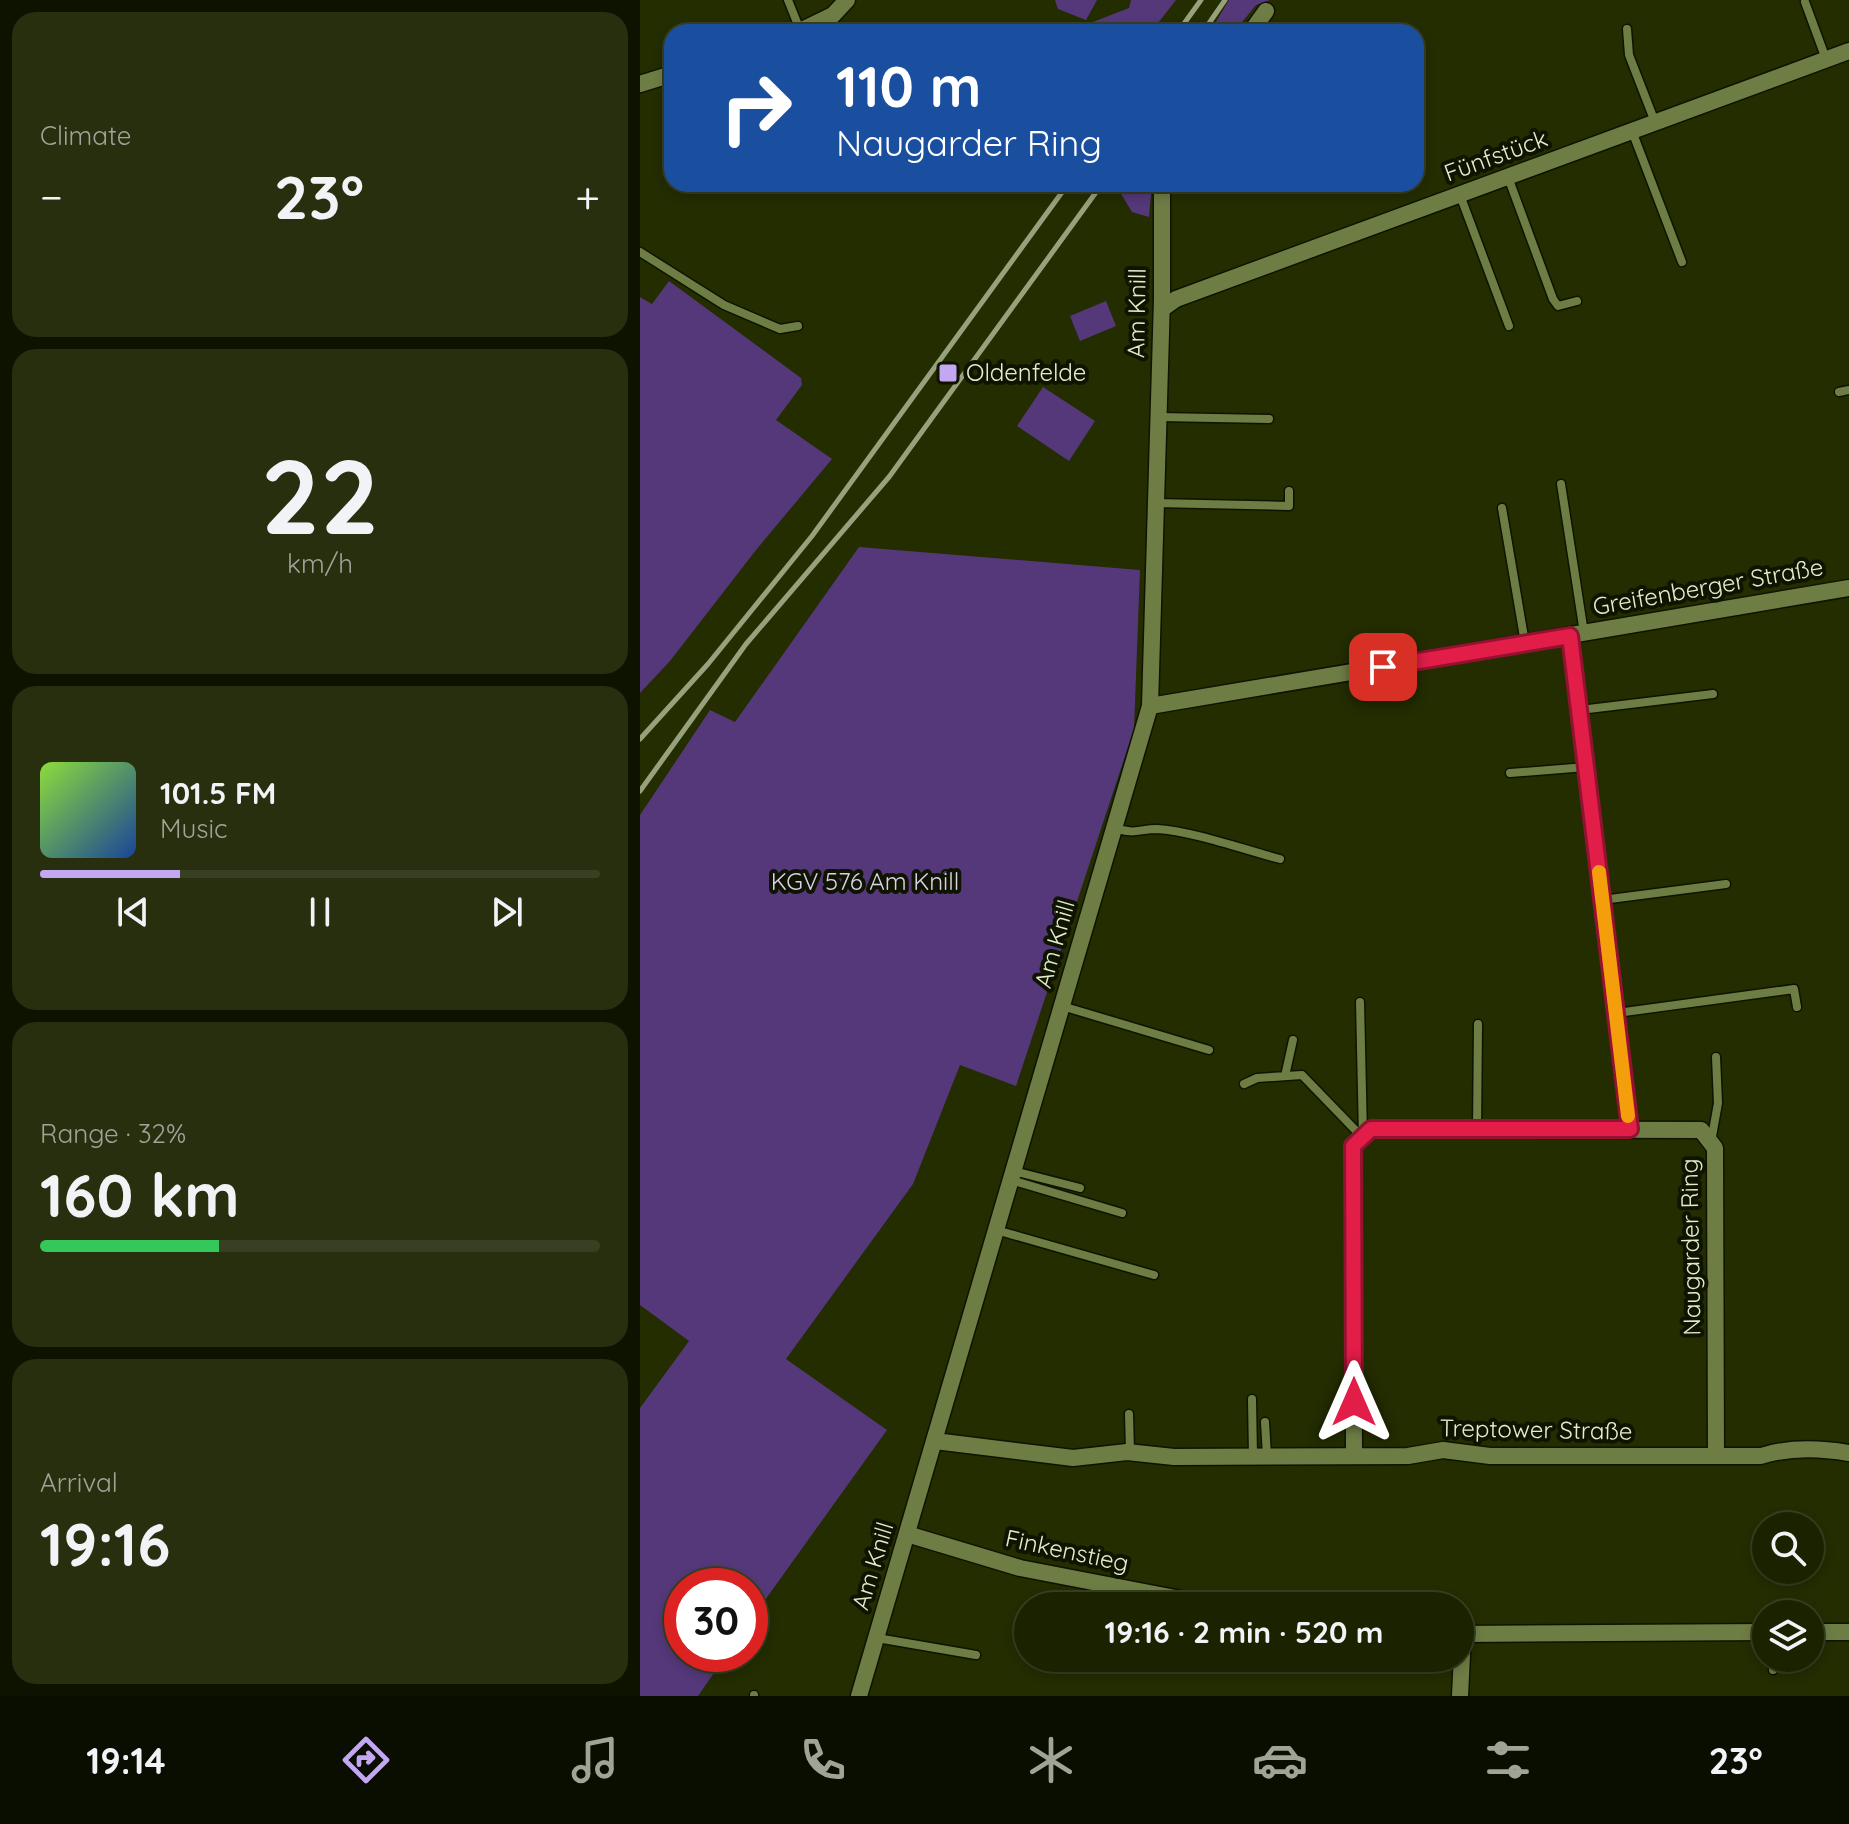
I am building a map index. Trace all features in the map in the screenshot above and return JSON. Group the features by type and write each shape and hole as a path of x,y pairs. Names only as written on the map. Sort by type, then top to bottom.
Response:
{"street":[{"path":"827,17 847,0"},
{"path":"1257,24 1266,11"},
{"name":"Fünfstück","path":"1162,309 1176,299 1849,51"},
{"path":"640,84 664,76"},
{"name":"Am Knill","path":"859,1696 1150,706 1162,309 1162,192"},
{"name":"Greifenberger Straße","path":"1150,706 1849,588"},
{"path":"1577,634 1579,710 1630,1129"},
{"name":"Naugarder Ring","path":"1363,1138 1371,1129 1701,1130 1715,1148 1716,1456"},
{"path":"1354,1456 1353,1146 1363,1138"},
{"name":"Treptower Straße","path":"935,1441 1073,1458 1130,1452 1174,1457 1408,1456 1443,1450 1490,1456 1761,1456 1781,1450 1849,1453"},
{"name":"Finkenstieg","path":"907,1534 1020,1568 1144,1592"},
{"path":"1474,1634 1752,1632"},
{"path":"1824,1632 1849,1632"},
{"path":"1460,1672 1460,1696"}],"lane":[{"path":"788,0 796,24"},
{"path":"1805,2 1827,60"},
{"path":"1627,29 1629,55 1655,123"},
{"path":"1632,131 1682,262"},
{"path":"1508,177 1553,299 1558,306 1577,301"},
{"path":"1460,195 1509,326"},
{"path":"640,252 724,305 780,329 798,326"},
{"path":"1839,392 1849,390"},
{"path":"1158,417 1269,419"},
{"path":"1561,484 1577,634"},
{"path":"1155,503 1289,506 1289,491"},
{"path":"1502,508 1525,643"},
{"path":"1579,710 1713,694"},
{"path":"1510,773 1586,767"},
{"path":"1114,828 1129,834 1156,829 1280,859"},
{"path":"1602,900 1726,884"},
{"path":"1616,1013 1794,989 1797,1007"},
{"path":"1360,1002 1363,1138"},
{"path":"1062,1006 1209,1050"},
{"path":"1477,1129 1478,1024"},
{"path":"1285,1076 1293,1040"},
{"path":"1711,1143 1718,1103 1716,1057"},
{"path":"1244,1084 1257,1078 1302,1075 1363,1138"},
{"path":"1012,1176 1080,1188"},
{"path":"1012,1176 1122,1213"},
{"path":"996,1230 1154,1275"},
{"path":"1252,1399 1260,1457"},
{"path":"1129,1414 1130,1452"},
{"path":"1260,1457 1265,1422"},
{"path":"877,1638 976,1655"}],"green space":[{"path":"1055,0 1097,0 1086,20 1058,9"},
{"path":"1131,0 1176,0 1157,24 1088,24 1129,8"},
{"path":"1229,0 1270,0 1256,5 1241,24 1215,24"},
{"path":"1120,192 1151,192 1149,217 1132,212"},
{"path":"669,281 801,378 802,385 776,420 832,459 670,661 640,693 640,297 652,304"},
{"path":"1106,301 1116,326 1080,341 1070,316"},
{"path":"1043,387 1095,421 1069,461 1017,426"},
{"name":"KGV 576 Am Knill","path":"859,547 1140,570 1134,729 1016,1086 960,1065 913,1184 786,1359 887,1430 768,1596 768,1568 664,1568 664,1672 715,1672 698,1696 640,1696 640,1408 689,1341 640,1305 640,815 710,710 735,722"}],"railway":[{"path":"1184,24 1201,0"},
{"path":"1208,24 1225,0"},
{"path":"640,739 708,664 812,536 1062,192"},
{"path":"640,791 746,644 889,477 1096,192"}],"slow traffic":[{"path":"1599,872 1628,1116"}],"place":[{"name":"Oldenfelde","path":"948,373"}],"route":[{"path":"1354,1402 1353,1146 1371,1129 1630,1129 1570,636 1383,667"}]}
